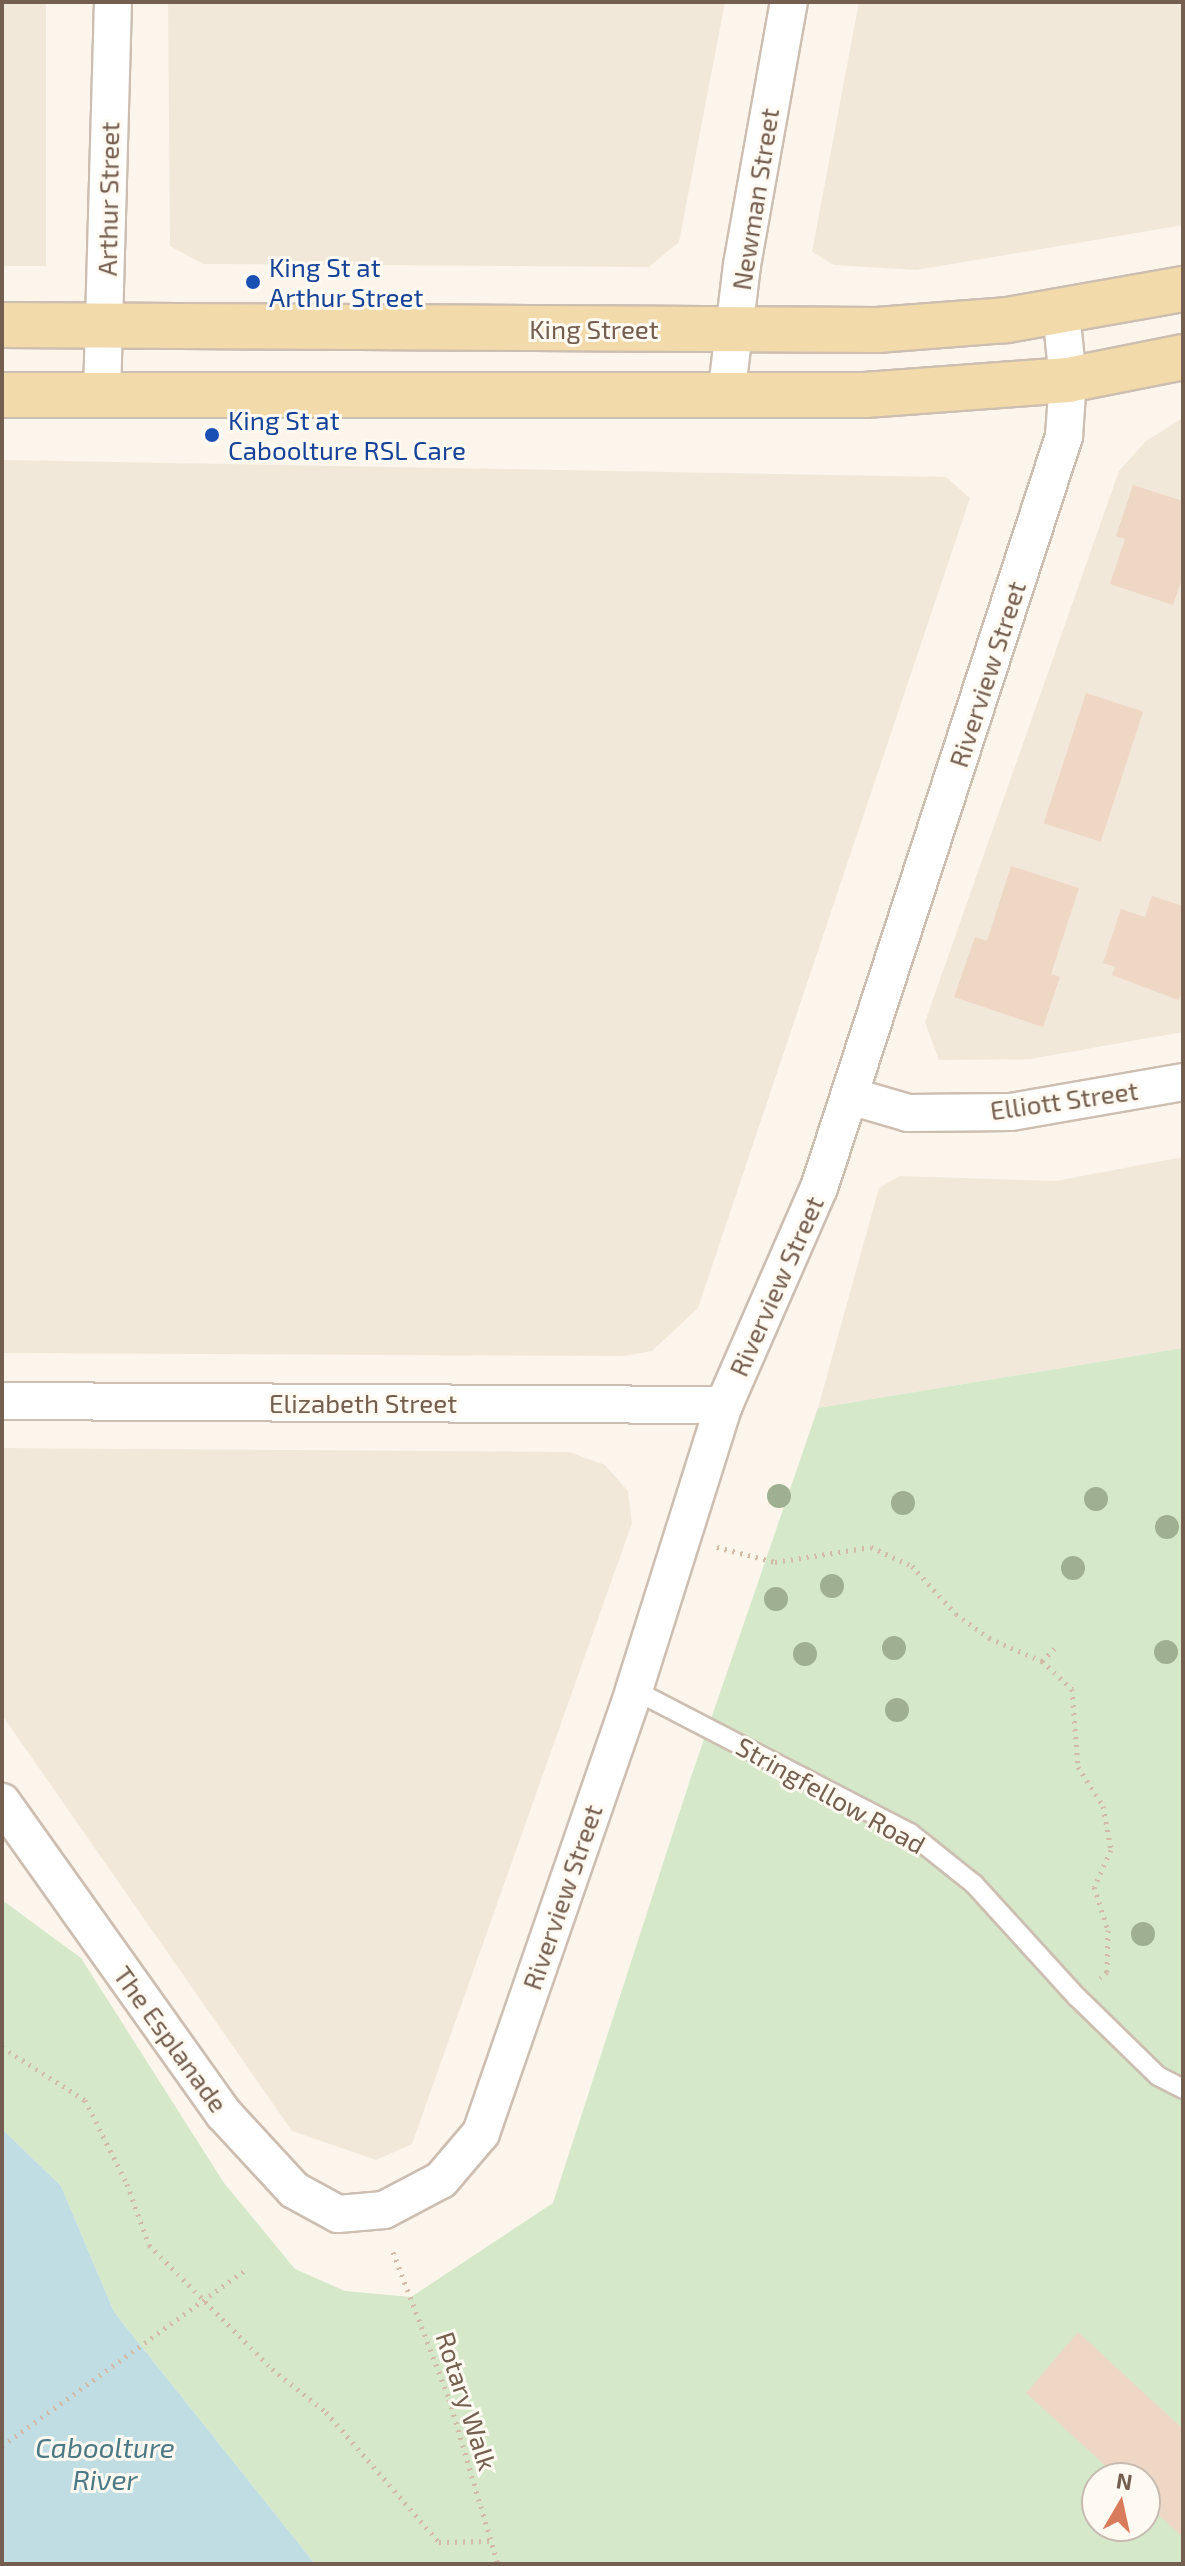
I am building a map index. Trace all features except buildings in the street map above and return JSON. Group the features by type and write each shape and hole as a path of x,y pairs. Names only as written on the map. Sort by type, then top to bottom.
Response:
{"main road":[{"name":"King Street","path":"2,325 736,329 948,327 1061,312 1183,289"},
{"path":"2,395 726,397 925,393 1068,380 1183,357"}],"street":[{"name":"Arthur Street","path":"102,395 113,2"},
{"name":"Newman Street","path":"726,397 789,2"},
{"name":"Riverview Street","path":"384,2210 441,2180 481,2133 634,1690 724,1405 819,1188 1064,436 1068,380 1061,312"},
{"name":"Elliott Street","path":"850,1096 908,1113 1011,1112 1183,1082"},
{"name":"Elizabeth Street","path":"2,1401 724,1405"},
{"name":"The Esplanade","path":"2,1802 258,2156 294,2190 338,2214 384,2210"}],"lane":[{"name":"Stringfellow Road","path":"634,1690 910,1833 974,1884 1077,1997 1158,2076 1183,2089"}],"path":[{"path":"681,1539 775,1562 871,1547 912,1566 956,1614 989,1638 1042,1661 1072,1689 1078,1767 1103,1806 1111,1850 1094,1887 1108,1930 1107,1972 1077,1997"},
{"path":"1042,1661 1055,1648"},
{"path":"2,2047 85,2100 127,2184 149,2245 272,2369 326,2412 439,2542 490,2541"},
{"name":"Rotary Walk","path":"393,2252 449,2399 498,2564"},
{"path":"2,2446 244,2271"}],"shaded area":[{"path":"2,2 46,2 46,266 2,266"},
{"path":"168,2 725,2 679,242 649,267 203,264 170,246"},
{"path":"859,2 1183,2 1183,225 916,270 834,265 812,252"},
{"path":"1183,418 1183,1032 1030,1059 939,1060 925,1022 1119,471 1146,441"},
{"path":"2,460 946,477 970,498 698,1308 652,1351 623,1356 2,1353"},
{"path":"1183,1157 1183,1348 818,1408 879,1188 899,1176 1056,1181"},
{"path":"2,1448 569,1452 605,1465 628,1491 632,1523 412,2144 376,2160 292,2131 2,1715"}],"green space":[{"path":"1183,1348 1183,2564 315,2564 114,2312 61,2186 2,2129 2,1900 81,1958 224,2183 295,2269 345,2291 411,2297 553,2203 690,1780 818,1408"}],"water":[{"name":"Caboolture River","path":"2,2129 61,2186 114,2312 315,2564 2,2564"}],"place":[{"name":"King St at Arthur Street","path":"253,282"},
{"name":"King St at Caboolture RSL Care","path":"212,435"}]}
